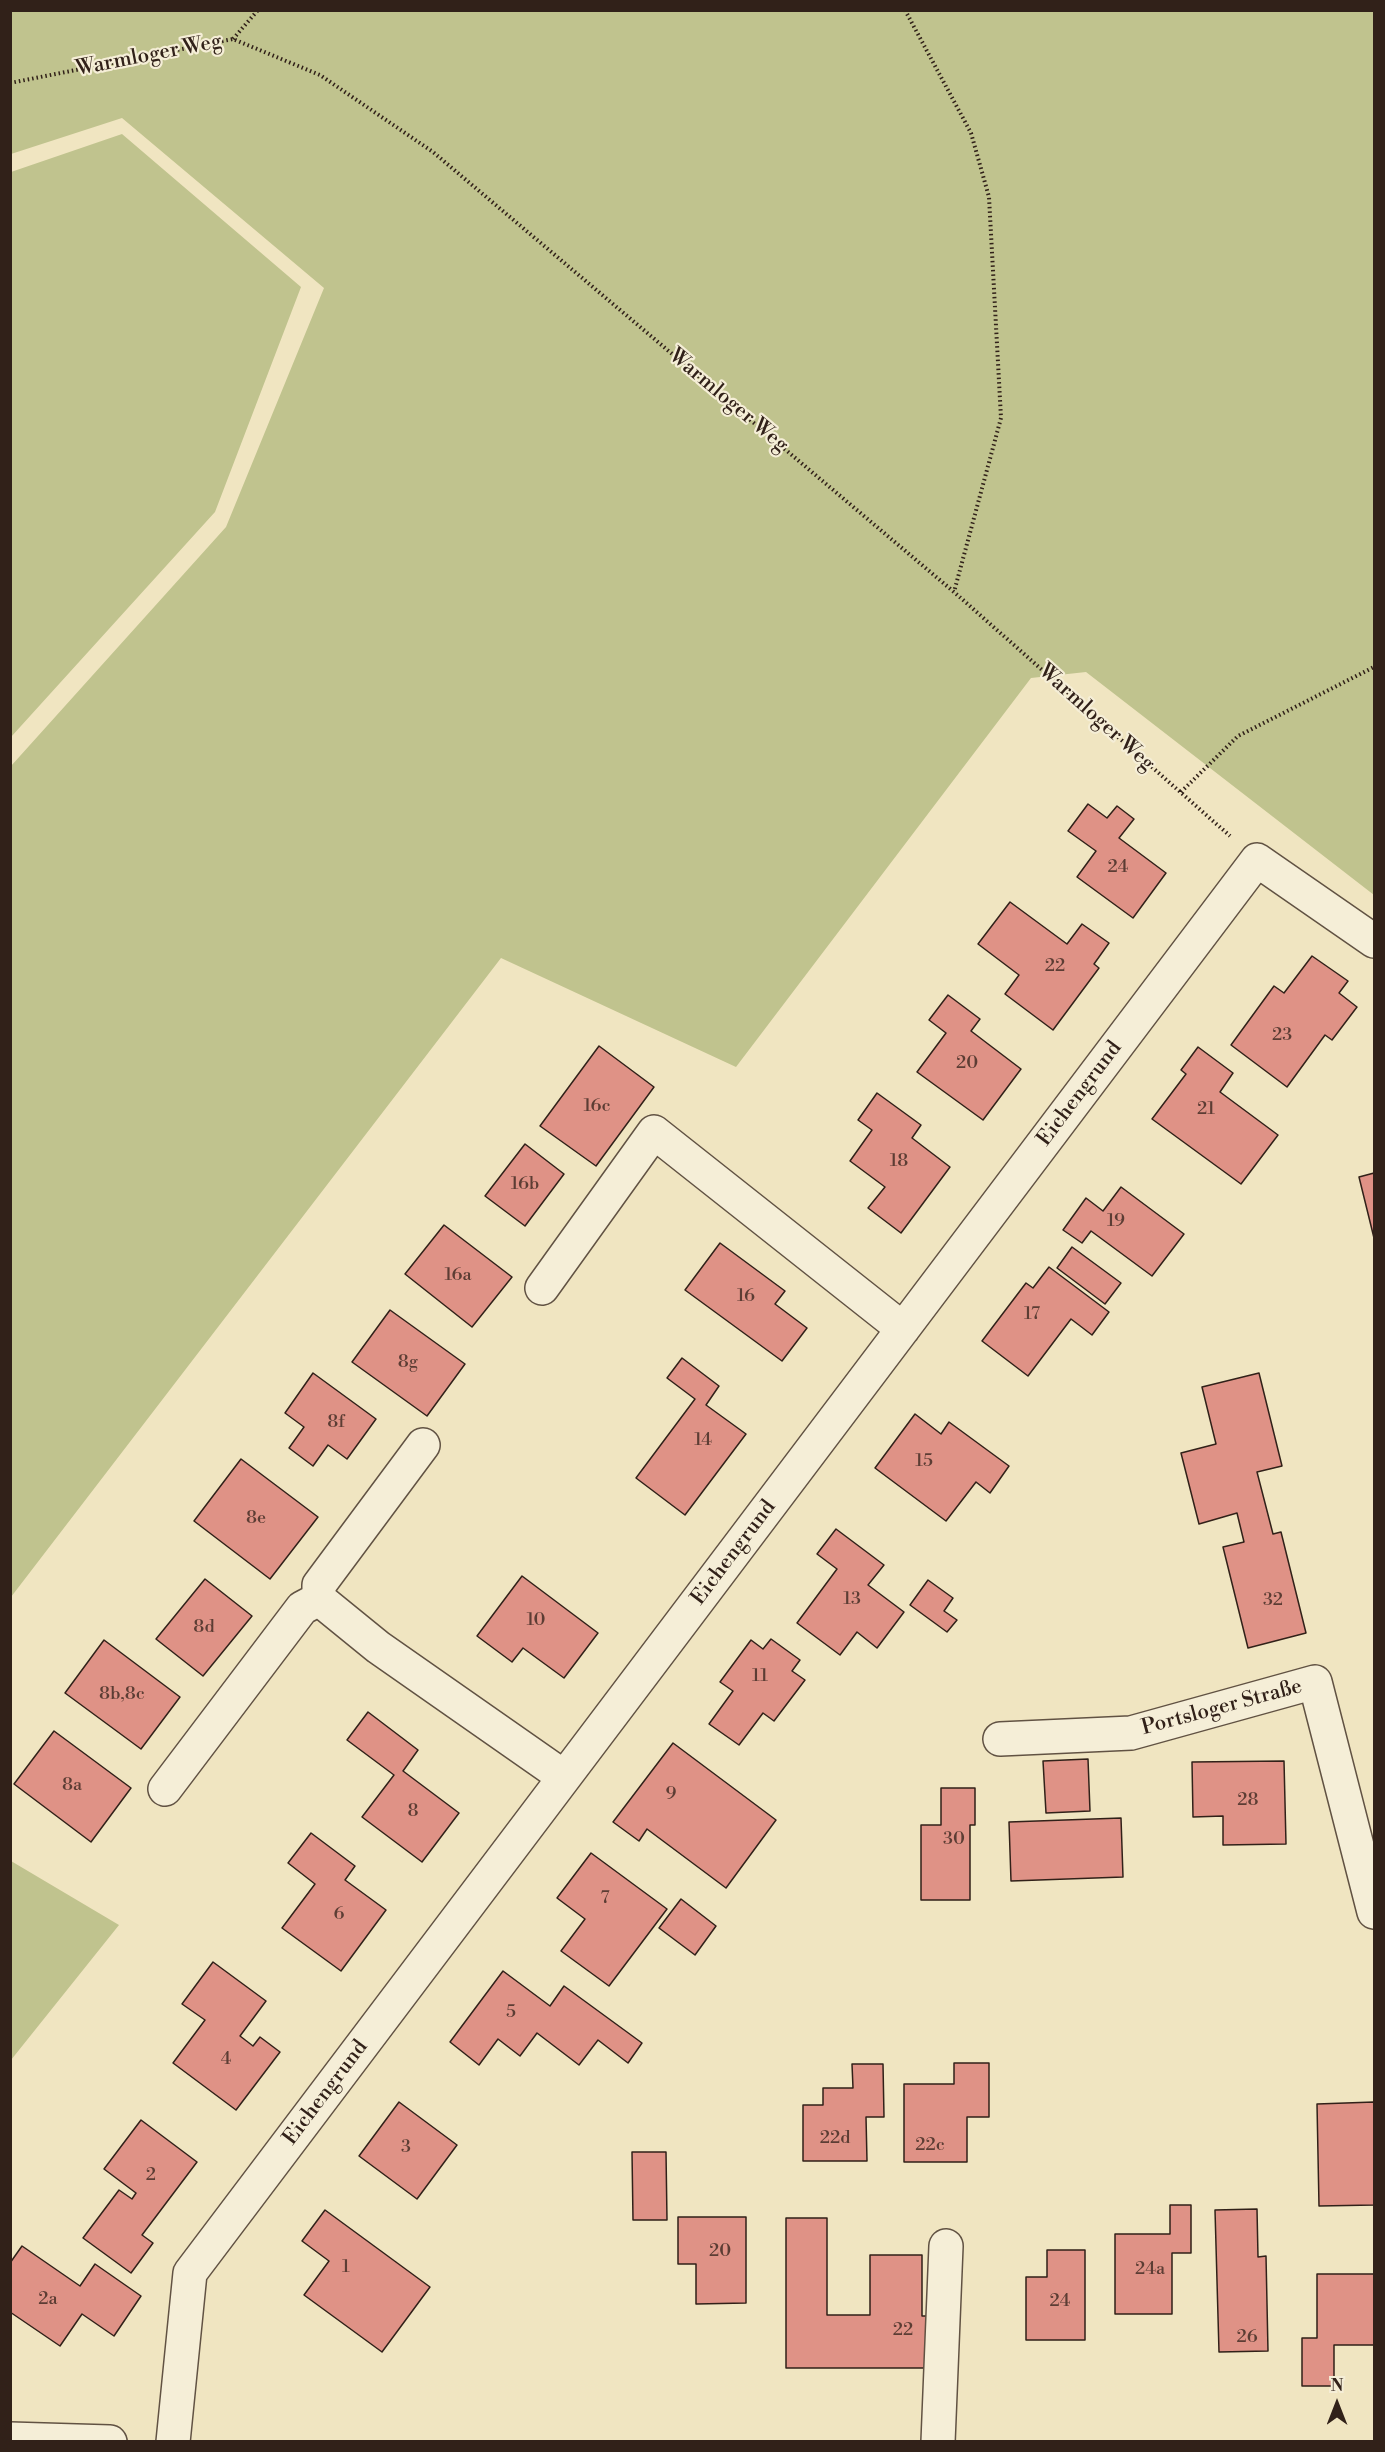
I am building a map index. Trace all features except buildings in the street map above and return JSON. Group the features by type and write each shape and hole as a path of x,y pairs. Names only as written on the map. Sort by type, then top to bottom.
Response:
{"street":[{"path":"1257,860 1374,941"},
{"name":"Eichengrund","path":"173,2442 190,2273 1257,860"},
{"path":"542,1288 654,1132 903,1329"},
{"path":"319,1599 319,1585 423,1445"},
{"path":"319,1599 378,1647 564,1777"},
{"path":"165,1789 302,1608 319,1599"},
{"name":"Portsloger Straße","path":"1000,1739 1131,1733 1315,1682 1374,1912"},
{"path":"938,2442 946,2246"},
{"path":"10,2439 110,2442"}],"path":[{"path":"233,39 258,10"},
{"path":"905,10 971,133 989,197 1001,418 954,592"},
{"name":"Warmloger Weg","path":"10,82 233,39 320,75 434,152 954,592 1257,860"},
{"path":"1180,792 1238,736 1374,667"}],"green space":[{"path":"11,10 1374,11 1374,895 1086,672 1031,678 736,1067 501,958 11,1597 11,766 226,527 324,288 122,118 11,154"},
{"path":"122,134 301,287 215,512 11,737 11,172"},
{"path":"11,1861 119,1925 11,2060"}]}
